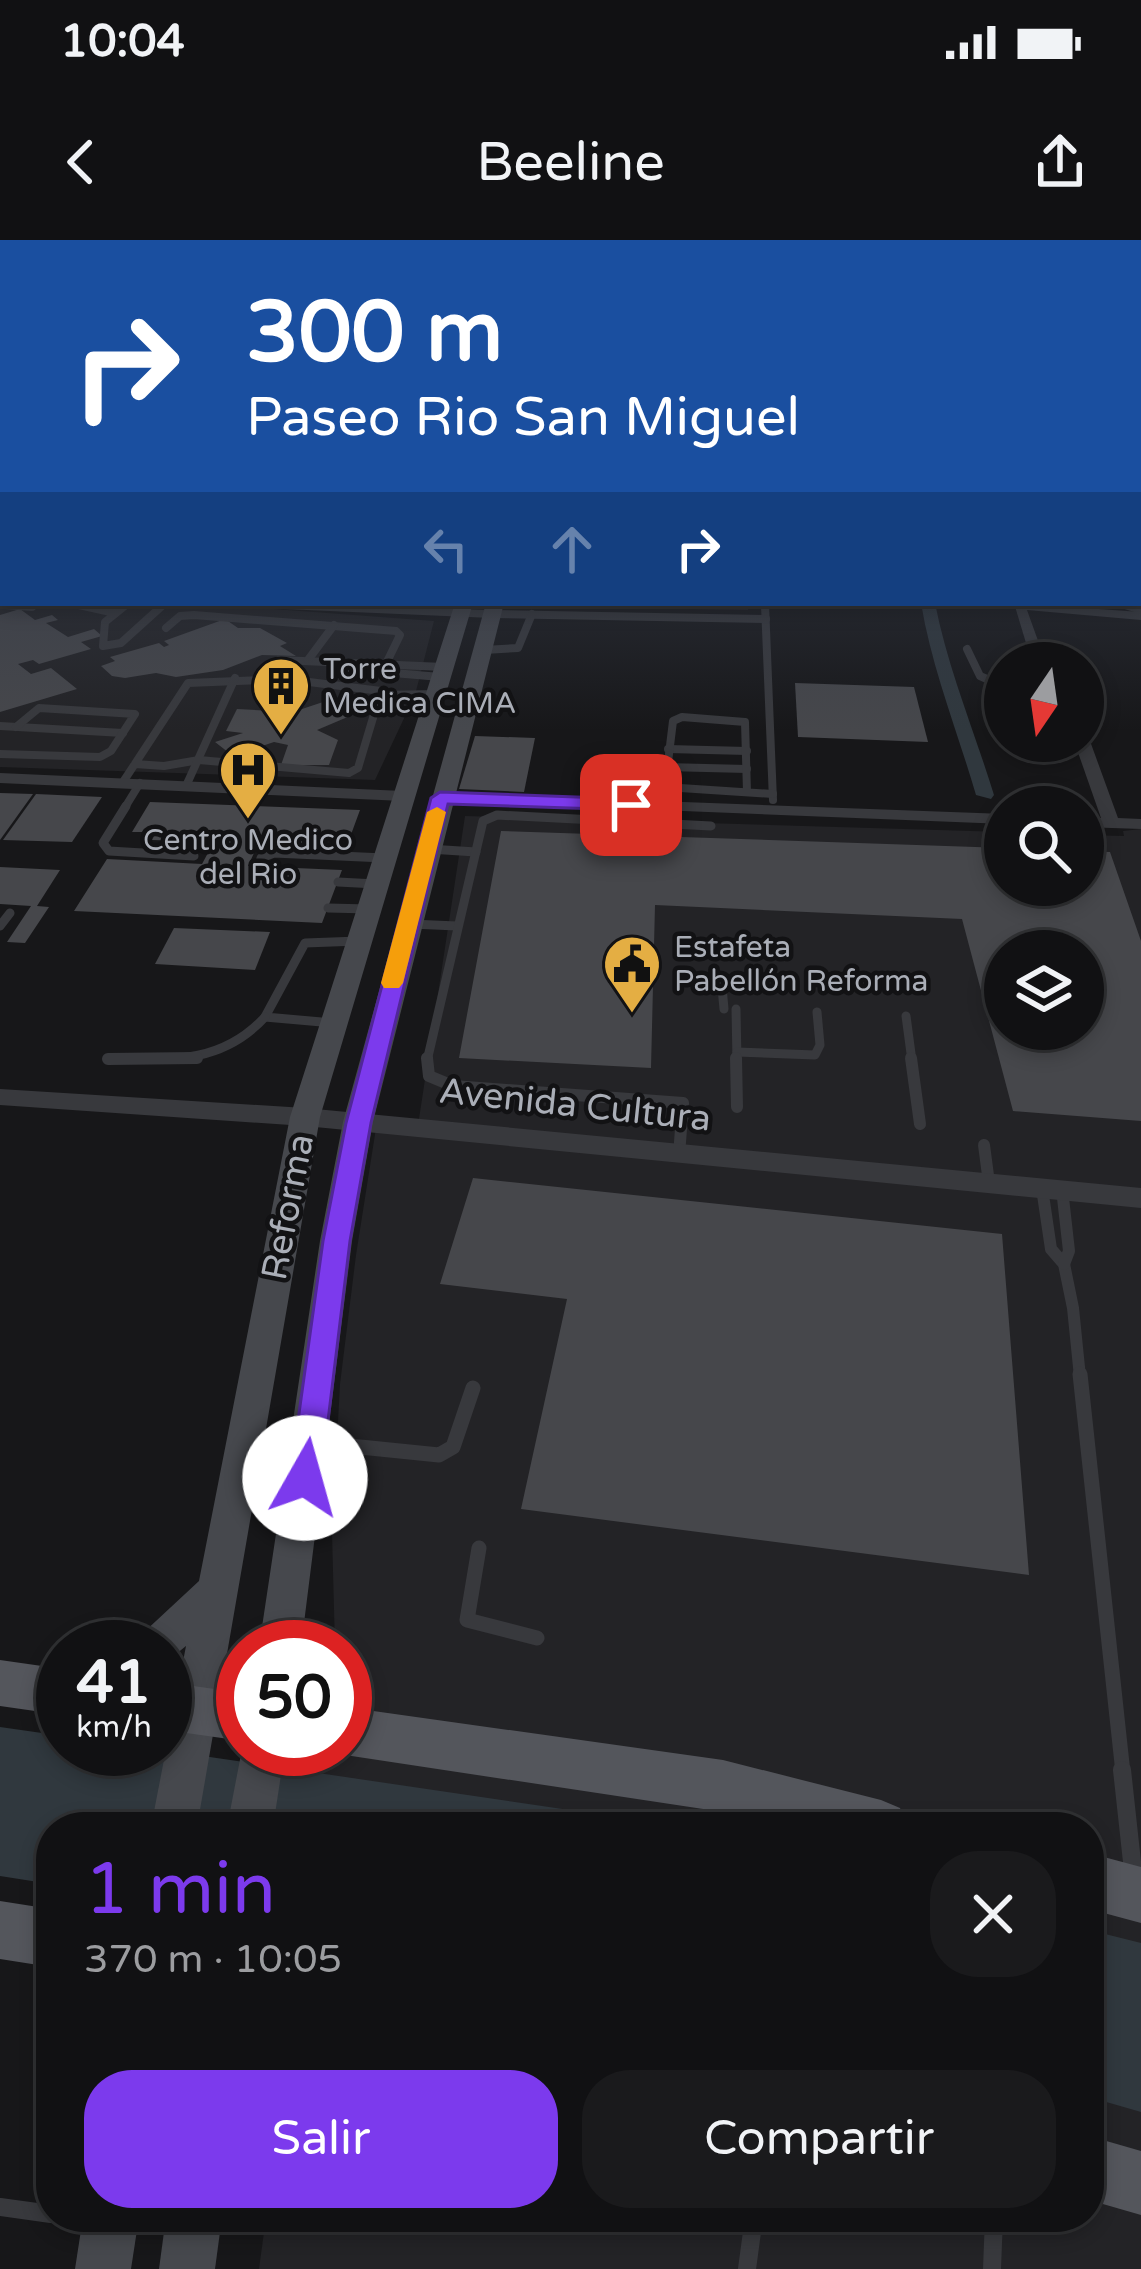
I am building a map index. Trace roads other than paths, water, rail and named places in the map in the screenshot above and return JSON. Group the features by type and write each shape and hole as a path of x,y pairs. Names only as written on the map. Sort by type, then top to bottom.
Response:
{"main road":[{"name":"Reforma","path":"217,1620 217,1590 305,1118 462,608"},
{"name":"Reforma","path":"287,1620 336,1241 358,1123 494,608"},
{"path":"424,736 444,741 442,792"},
{"path":"402,799 420,806 412,849 426,855"},
{"path":"185,1620 217,1590"},
{"path":"0,1683 36,1688"},
{"path":"372,1729 723,1786 823,1812"},
{"name":"Reforma","path":"180,1812 216,1735"},
{"path":"234,1776 245,1812"},
{"path":"0,1930 36,1936"},
{"path":"1104,2172 1141,2183"},
{"path":"187,2269 192,2232"}],"street":[{"path":"376,606 494,608"},
{"path":"1019,606 1032,642"},
{"path":"1034,606 1141,613"},
{"path":"1089,762 1111,823"},
{"path":"0,778 402,799"},
{"path":"442,792 774,802 984,817"},
{"path":"1104,823 1141,824"},
{"name":"Avenida Cultura","path":"0,1097 305,1118 1141,1198"}],"lane":[{"path":"16,606 32,607"},
{"path":"82,606 115,613"},
{"path":"125,606 105,622 103,646 121,643 163,606"},
{"path":"217,615 224,606"},
{"path":"647,617 648,606"},
{"path":"747,792 745,722 682,717 673,721 664,766 665,787 747,792 774,802 765,606"},
{"path":"166,628 184,615 217,615 241,608 396,632 400,634 384,668"},
{"path":"494,608 532,614 766,619"},
{"path":"484,650 518,648 532,614"},
{"path":"308,660 334,625"},
{"path":"967,649 984,678"},
{"path":"279,660 322,660 326,668 384,668 440,679"},
{"path":"194,856 125,853 109,850 103,843 132,783 134,764 185,685 211,677 236,678 373,688 382,694 440,679"},
{"path":"186,786 236,678"},
{"path":"134,764 164,766 199,760 354,772 382,694"},
{"path":"0,754 100,757 111,752 134,713 39,708 16,727"},
{"path":"0,726 123,733"},
{"path":"668,748 747,751"},
{"path":"664,766 747,769"},
{"path":"679,1155 683,1103 454,1086 429,1076 425,1068 483,820 497,815 711,826"},
{"path":"426,855 476,852"},
{"path":"259,866 261,858 274,853 373,898"},
{"path":"338,882 373,898"},
{"path":"328,908 373,898"},
{"path":"108,1059 195,1059 238,1048 265,1017 305,944 373,898"},
{"path":"0,926 10,913"},
{"path":"408,924 457,926"},
{"path":"722,976 737,1052 737,1107"},
{"path":"737,1052 814,1055 820,1046 817,1012"},
{"path":"906,1016 920,1124"},
{"path":"265,1017 335,1023"},
{"path":"985,1145 989,1183"},
{"path":"1052,1189 1051,1250 1064,1264"},
{"path":"1052,1189 1069,1251 1064,1264 1086,1416 1122,1890"},
{"path":"310,1442 439,1455 453,1447 463,1428 472,1388"},
{"path":"478,1548 466,1620 537,1638"},
{"path":"0,2206 36,2212"},
{"path":"746,2269 752,2232"},
{"path":"992,2269 993,2232"}],"waterway":[{"path":"929,606 939,663 956,698 984,792"}],"place":[{"name":"Torre Medica CIMA","path":"281,737"},
{"name":"Centro Medico del Rio","path":"248,821"},
{"name":"Estafeta Pabellón Reforma","path":"632,1015"}]}
